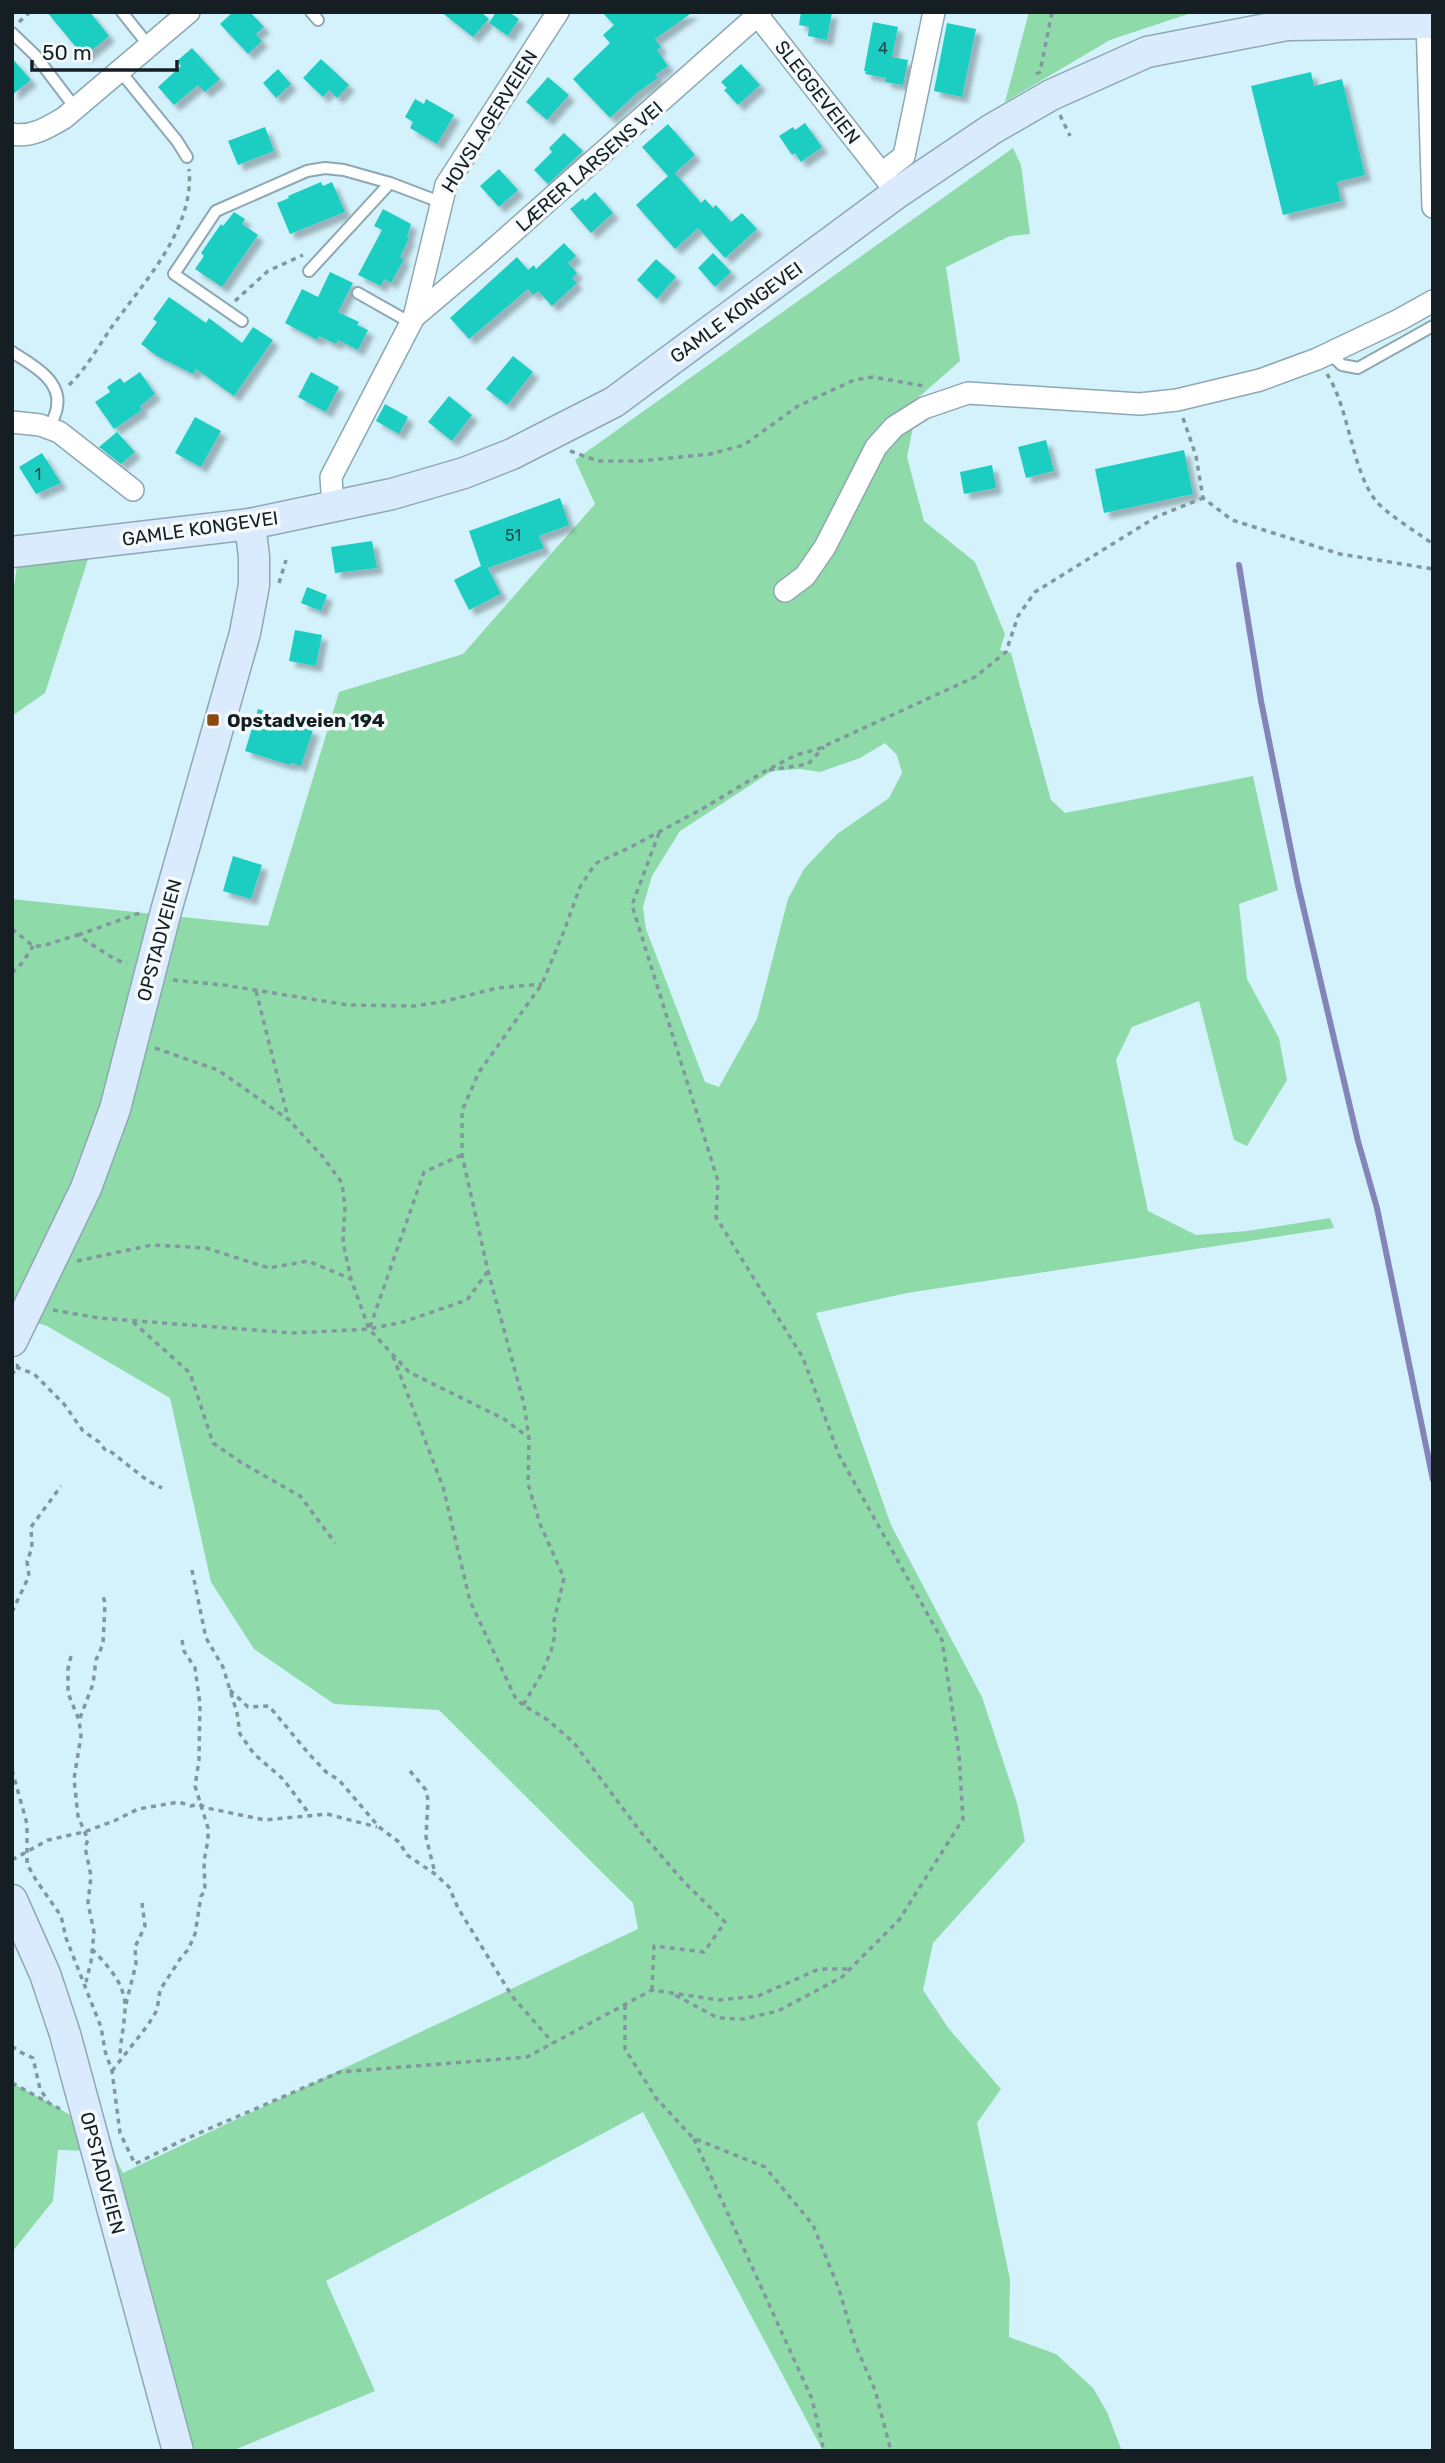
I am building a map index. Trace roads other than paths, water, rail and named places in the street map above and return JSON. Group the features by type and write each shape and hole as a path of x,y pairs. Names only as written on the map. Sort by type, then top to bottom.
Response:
{"main road":[{"name":"GAMLE KONGEVEI","path":"12,552 250,524 392,494 464,473 512,454 614,402 889,183 1051,95 1147,52 1287,25 1430,23"},
{"name":"OPSTADVEIEN","path":"14,1354 30,1306 90,1178 115,1109 166,911 250,611 254,557 250,524"},
{"name":"OPSTADVEIEN","path":"12,1900 31,1939 56,2004 178,2451"}],"street":[{"path":"12,134 42,131 76,108 189,12"},
{"name":"HOVSLAGERVEIEN","path":"333,506 331,477 412,320 446,185 558,12"},
{"path":"889,183 904,156 934,12"},
{"name":"SLEGGEVEIEN","path":"758,14 889,183"},
{"name":"LÆRER LARSENS VEI","path":"412,320 758,14"},
{"path":"1430,23 1433,207"},
{"path":"785,591 805,576 825,547 876,447 894,426 924,408 968,393 1140,404 1177,400 1260,380 1324,357 1433,301"},
{"path":"12,422 40,425 58,432 133,490"}],"lane":[{"path":"122,12 149,46"},
{"path":"12,33 35,55 76,108"},
{"path":"120,71 187,157"},
{"path":"242,321 174,274 216,211 307,171 325,169 344,170 390,183 440,202"},
{"path":"309,271 390,183"},
{"path":"358,293 412,320"},
{"path":"1324,357 1358,368 1433,326"},
{"path":"12,352 39,369 50,381 57,396 57,407 50,428"}],"waterway":[{"path":"1239,565 1261,701 1298,885 1358,1141 1377,1208 1433,1480"}],"place":[{"name":"Opstadveien 194","path":"213,720"}]}
